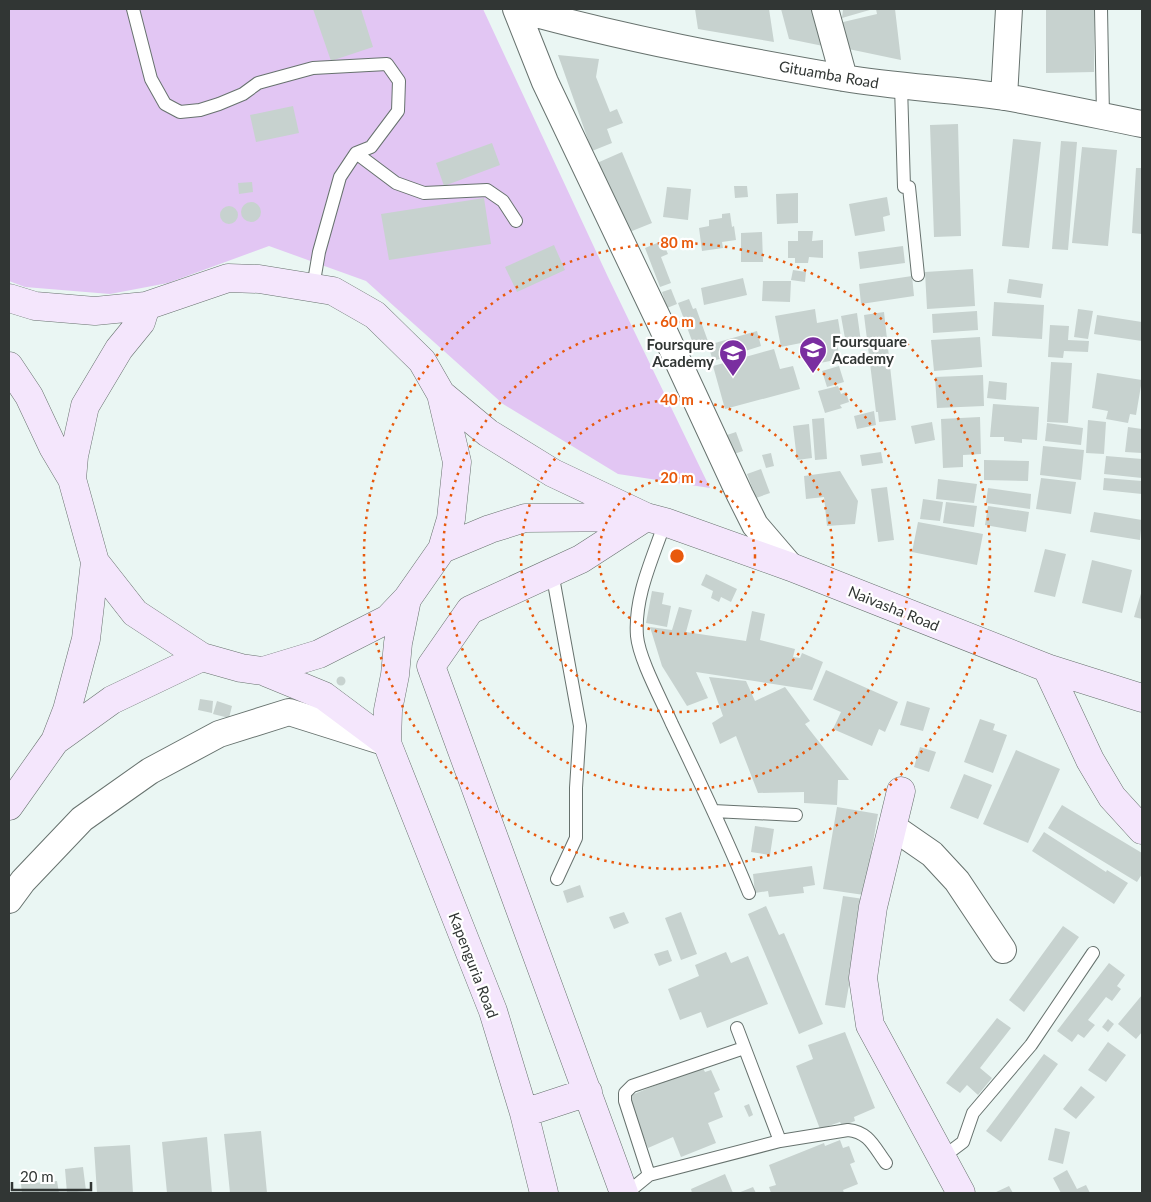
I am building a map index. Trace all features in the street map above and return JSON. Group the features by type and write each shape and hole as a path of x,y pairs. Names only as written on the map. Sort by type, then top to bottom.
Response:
{"street":[{"name":"Gituamba Road","path":"517,9 654,42 844,78 1004,97 1142,124"},
{"path":"517,9 545,82 740,495 755,525 792,567"},
{"path":"825,9 844,78"},
{"path":"1004,97 1009,9"},
{"path":"9,298 35,306 95,311 146,306 228,278 259,278 333,291 375,315 422,361 441,394 457,462 451,519 442,549 407,599 388,619 320,654 263,671"},
{"path":"72,479 74,456 85,406 119,349 141,322 146,306"},
{"path":"9,366 29,396 53,447 72,479 95,562 86,639 67,710 56,741 9,806"},
{"path":"441,394 488,433 545,468 656,520"},
{"path":"442,549 490,529 525,518 656,520"},
{"path":"626,1193 431,666 470,610 581,558 656,520"},
{"name":"Naivasha Road","path":"656,520 792,567 1046,668 1142,698"},
{"path":"95,562 135,613 202,657 241,668 263,671 324,696 386,743"},
{"name":"Kapenguria Road","path":"407,599 388,710 386,743 493,1011 524,1113 544,1193"},
{"path":"56,741 112,700 202,657"},
{"path":"1046,668 1090,760 1112,797 1142,830"},
{"path":"9,900 23,881 82,819 150,771 219,734 289,712 386,743"},
{"path":"901,791 873,907 863,978 870,1025 961,1193"},
{"path":"893,827 932,854 957,882 1003,950"},
{"path":"524,1113 588,1092"}],"lane":[{"path":"133,9 151,79 165,104 180,112 200,110 219,104 244,94 258,83 313,68 387,64 399,81 398,111 371,147 356,153 340,177 319,252 313,287"},
{"path":"1102,9 1103,116"},
{"path":"901,86 904,187 910,187 918,275"},
{"path":"356,153 396,183 424,193 488,190 503,201 516,221"},
{"path":"656,520 638,614 637,637 659,696 749,893"},
{"path":"552,572 580,726 576,788 576,838 557,879"},
{"path":"713,811 796,816"},
{"path":"943,1157 963,1142 973,1113 1031,1045 1094,952"},
{"path":"737,1028 780,1141"},
{"path":"649,1175 625,1101 625,1093 632,1086 744,1048"},
{"path":"626,1193 649,1175 780,1141 848,1130 859,1131 867,1137 886,1163"}],"shaded area":[{"path":"9,9 483,9 608,277 710,488 618,474 503,404 366,281 269,246 168,283 110,294 25,287 9,281"}],"building":[{"path":"313,9 361,9 373,47 331,61"},
{"path":"695,9 769,9 774,42 698,29"},
{"path":"781,9 817,9 828,47 789,39"},
{"path":"843,9 873,9 842,18"},
{"path":"876,9 895,9 901,60 839,47 839,23 877,14"},
{"path":"1046,9 1094,9 1094,72 1046,73"},
{"path":"558,55 599,59 596,77 610,112 617,109 623,123 607,129 612,143 592,151"},
{"path":"293,106 299,133 256,142 250,115"},
{"path":"958,124 961,236 934,237 930,125"},
{"path":"1013,139 1041,142 1029,248 1002,246"},
{"path":"1061,141 1077,142 1068,250 1052,249"},
{"path":"492,143 500,165 444,186 436,163"},
{"path":"1082,147 1117,150 1108,246 1072,243"},
{"path":"622,152 652,223 627,233 597,163"},
{"path":"1136,168 1142,168 1142,234 1132,233"},
{"path":"252,182 253,192 239,194 238,183"},
{"path":"734,186 747,186 748,197 735,198"},
{"path":"667,187 691,189 688,220 663,217"},
{"path":"798,193 798,223 777,224 776,194"},
{"path":"887,197 890,215 883,217 885,231 855,236 849,204"},
{"path":"484,198 491,244 389,260 381,214"},
{"path":"251,202 258,205 261,212 258,219 251,222 244,219 241,212 244,205"},
{"path":"229,206 237,211 238,215 233,223 229,224 221,219 220,215 225,207"},
{"path":"730,213 736,240 722,242 723,248 702,251 699,228 709,226 709,220 722,218 722,214"},
{"path":"798,231 813,231 812,241 823,240 823,258 809,257 808,263 795,263 795,258 788,258 788,241 798,241"},
{"path":"762,232 763,262 741,262 741,233"},
{"path":"662,241 668,254 661,257 671,283 660,287 645,248"},
{"path":"554,245 565,270 517,292 505,267"},
{"path":"903,246 905,263 860,269 858,252"},
{"path":"973,269 975,306 927,309 925,272"},
{"path":"793,270 806,272 805,282 791,280"},
{"path":"912,276 914,296 861,304 859,284"},
{"path":"743,278 747,295 704,305 701,288"},
{"path":"1009,279 1043,284 1041,298 1007,293"},
{"path":"763,281 791,281 790,302 762,301"},
{"path":"671,289 677,304 667,308 662,292"},
{"path":"689,299 693,309 696,308 709,344 695,349 678,303"},
{"path":"994,302 1044,305 1042,339 992,336"},
{"path":"815,309 817,323 838,319 841,337 836,338 840,359 820,363 816,340 781,347 775,316"},
{"path":"1078,309 1093,311 1088,339 1074,337"},
{"path":"977,311 978,330 933,333 932,314"},
{"path":"884,312 896,420 879,422 878,412 876,412 864,315"},
{"path":"857,313 861,342 846,344 841,316"},
{"path":"1097,315 1142,322 1142,341 1094,334"},
{"path":"1050,325 1069,326 1068,340 1089,341 1088,352 1064,351 1063,358 1048,357"},
{"path":"757,331 761,346 713,361 708,345"},
{"path":"980,337 982,367 934,371 931,340"},
{"path":"774,349 780,369 793,366 800,389 725,409 713,366"},
{"path":"1051,362 1072,363 1068,423 1047,422"},
{"path":"839,366 844,382 827,387 822,371"},
{"path":"1097,373 1142,380 1136,415 1130,414 1128,423 1106,419 1108,411 1092,408"},
{"path":"983,375 984,406 937,408 935,377"},
{"path":"989,381 1007,383 1006,400 987,398"},
{"path":"838,386 841,394 846,392 849,402 840,405 842,408 825,413 818,391"},
{"path":"993,404 1039,407 1037,440 1022,439 1022,443 1004,441 1004,437 990,437"},
{"path":"874,411 876,425 857,429 854,416"},
{"path":"980,417 981,454 963,455 963,467 943,468 941,419"},
{"path":"824,418 827,459 815,460 812,419"},
{"path":"1088,420 1106,422 1104,454 1086,453"},
{"path":"932,422 935,440 915,444 911,426"},
{"path":"1047,423 1083,428 1081,445 1045,441"},
{"path":"809,424 812,458 797,460 793,426"},
{"path":"1128,427 1142,429 1142,453 1125,452"},
{"path":"736,432 743,451 734,454 727,435"},
{"path":"1043,446 1084,450 1081,480 1040,475"},
{"path":"881,452 883,463 862,466 860,455"},
{"path":"771,453 774,466 766,468 762,455"},
{"path":"1106,456 1142,459 1142,478 1104,474"},
{"path":"984,460 1029,461 1028,481 984,480"},
{"path":"761,469 770,493 756,498 747,474"},
{"path":"840,471 858,501 855,524 827,526 824,497 806,499 804,476"},
{"path":"1041,478 1076,482 1071,514 1036,509"},
{"path":"1104,478 1142,481 1142,494 1103,490"},
{"path":"938,479 977,484 974,503 936,499"},
{"path":"887,487 894,540 878,542 871,489"},
{"path":"988,488 1031,494 1030,509 986,503"},
{"path":"923,499 943,502 940,521 920,519"},
{"path":"946,502 977,506 974,527 943,523"},
{"path":"988,506 1029,512 1026,532 985,525"},
{"path":"1094,512 1142,520 1140,540 1090,532"},
{"path":"918,522 983,534 977,565 912,552"},
{"path":"1045,549 1066,554 1055,597 1034,592"},
{"path":"1092,560 1132,570 1122,613 1082,603"},
{"path":"706,574 737,589 731,602 721,597 719,602 711,598 713,591 701,585"},
{"path":"1142,590 1142,619 1134,617"},
{"path":"652,591 664,593 662,604 671,606 667,627 646,623"},
{"path":"679,607 692,610 686,632 746,641 752,611 765,614 760,640 795,649 793,657 800,658 802,653 823,662 812,690 696,672 708,698 687,706 662,666 650,627 672,630"},
{"path":"826,670 898,702 885,732 879,729 872,746 833,729 841,712 813,700"},
{"path":"341,676 346,681 341,686 336,681"},
{"path":"709,677 746,681 755,701 785,687 810,721 805,724 849,780 838,780 837,805 804,803 804,792 758,793 736,736 720,744 712,723 723,716"},
{"path":"200,699 213,701 212,713 198,710"},
{"path":"217,701 232,706 229,718 213,714"},
{"path":"907,701 930,708 923,731 900,725"},
{"path":"980,719 995,724 993,730 1007,735 993,773 964,762"},
{"path":"920,747 936,752 929,772 914,767"},
{"path":"1016,750 1060,769 1028,843 983,824"},
{"path":"964,774 992,785 978,819 950,808"},
{"path":"1062,805 1142,853 1142,874 1137,882 1048,828"},
{"path":"837,807 878,814 864,895 823,889"},
{"path":"755,826 774,829 770,855 751,852"},
{"path":"1044,832 1106,872 1107,870 1128,883 1114,904 1032,851"},
{"path":"812,866 815,885 803,887 804,893 769,897 768,891 755,893 753,874"},
{"path":"580,885 584,897 567,903 563,891"},
{"path":"843,896 864,899 845,1008 825,1005"},
{"path":"766,906 779,935 784,933 823,1024 799,1034 748,914"},
{"path":"624,912 629,923 614,929 609,917"},
{"path":"681,912 697,954 681,960 665,918"},
{"path":"1063,926 1079,937 1024,1012 1009,1000"},
{"path":"668,950 672,961 659,966 654,954"},
{"path":"726,952 731,963 748,956 768,1004 707,1028 701,1012 680,1020 668,989 699,976 695,965"},
{"path":"1109,963 1125,975 1117,986 1121,989 1112,1001 1106,997 1088,1020 1095,1025 1084,1038 1078,1034 1072,1042 1057,1031"},
{"path":"1142,995 1142,1032 1136,1039 1118,1024"},
{"path":"997,1018 1011,1028 980,1068 992,1078 978,1095 967,1085 960,1093 946,1083"},
{"path":"1108,1019 1114,1024 1108,1032 1102,1027"},
{"path":"845,1032 875,1108 854,1117 855,1121 842,1126 840,1122 820,1129 796,1066 813,1059 808,1045"},
{"path":"1108,1042 1126,1055 1106,1082 1088,1070"},
{"path":"1044,1054 1058,1064 1001,1142 986,1131"},
{"path":"702,1066 705,1072 711,1070 720,1090 714,1093 723,1117 708,1123 716,1143 681,1157 673,1137 648,1148 627,1097"},
{"path":"1081,1086 1095,1097 1076,1119 1063,1109"},
{"path":"749,1104 753,1115 749,1117 744,1106"},
{"path":"1055,1128 1070,1132 1063,1164 1048,1160"},
{"path":"261,1131 267,1193 230,1193 224,1134"},
{"path":"207,1137 212,1193 167,1193 162,1142"},
{"path":"840,1140 843,1148 849,1146 855,1162 850,1164 858,1184 843,1190 844,1193 771,1193 769,1187 776,1185 769,1165 824,1143 825,1146"},
{"path":"130,1145 133,1193 97,1193 94,1147"},
{"path":"83,1167 86,1191 67,1193 65,1169"},
{"path":"1067,1170 1077,1189 1086,1185 1090,1193 1061,1193 1053,1178"},
{"path":"725,1174 733,1193 692,1193 691,1189"},
{"path":"57,1181 59,1193 22,1193 21,1184"},
{"path":"1009,1186 1013,1193 994,1193"},
{"path":"753,1187 756,1193 738,1193"}],"place":[{"name":"Foursquare Academy","path":"813,374"},
{"name":"Foursqure Academy","path":"733,377"}]}
